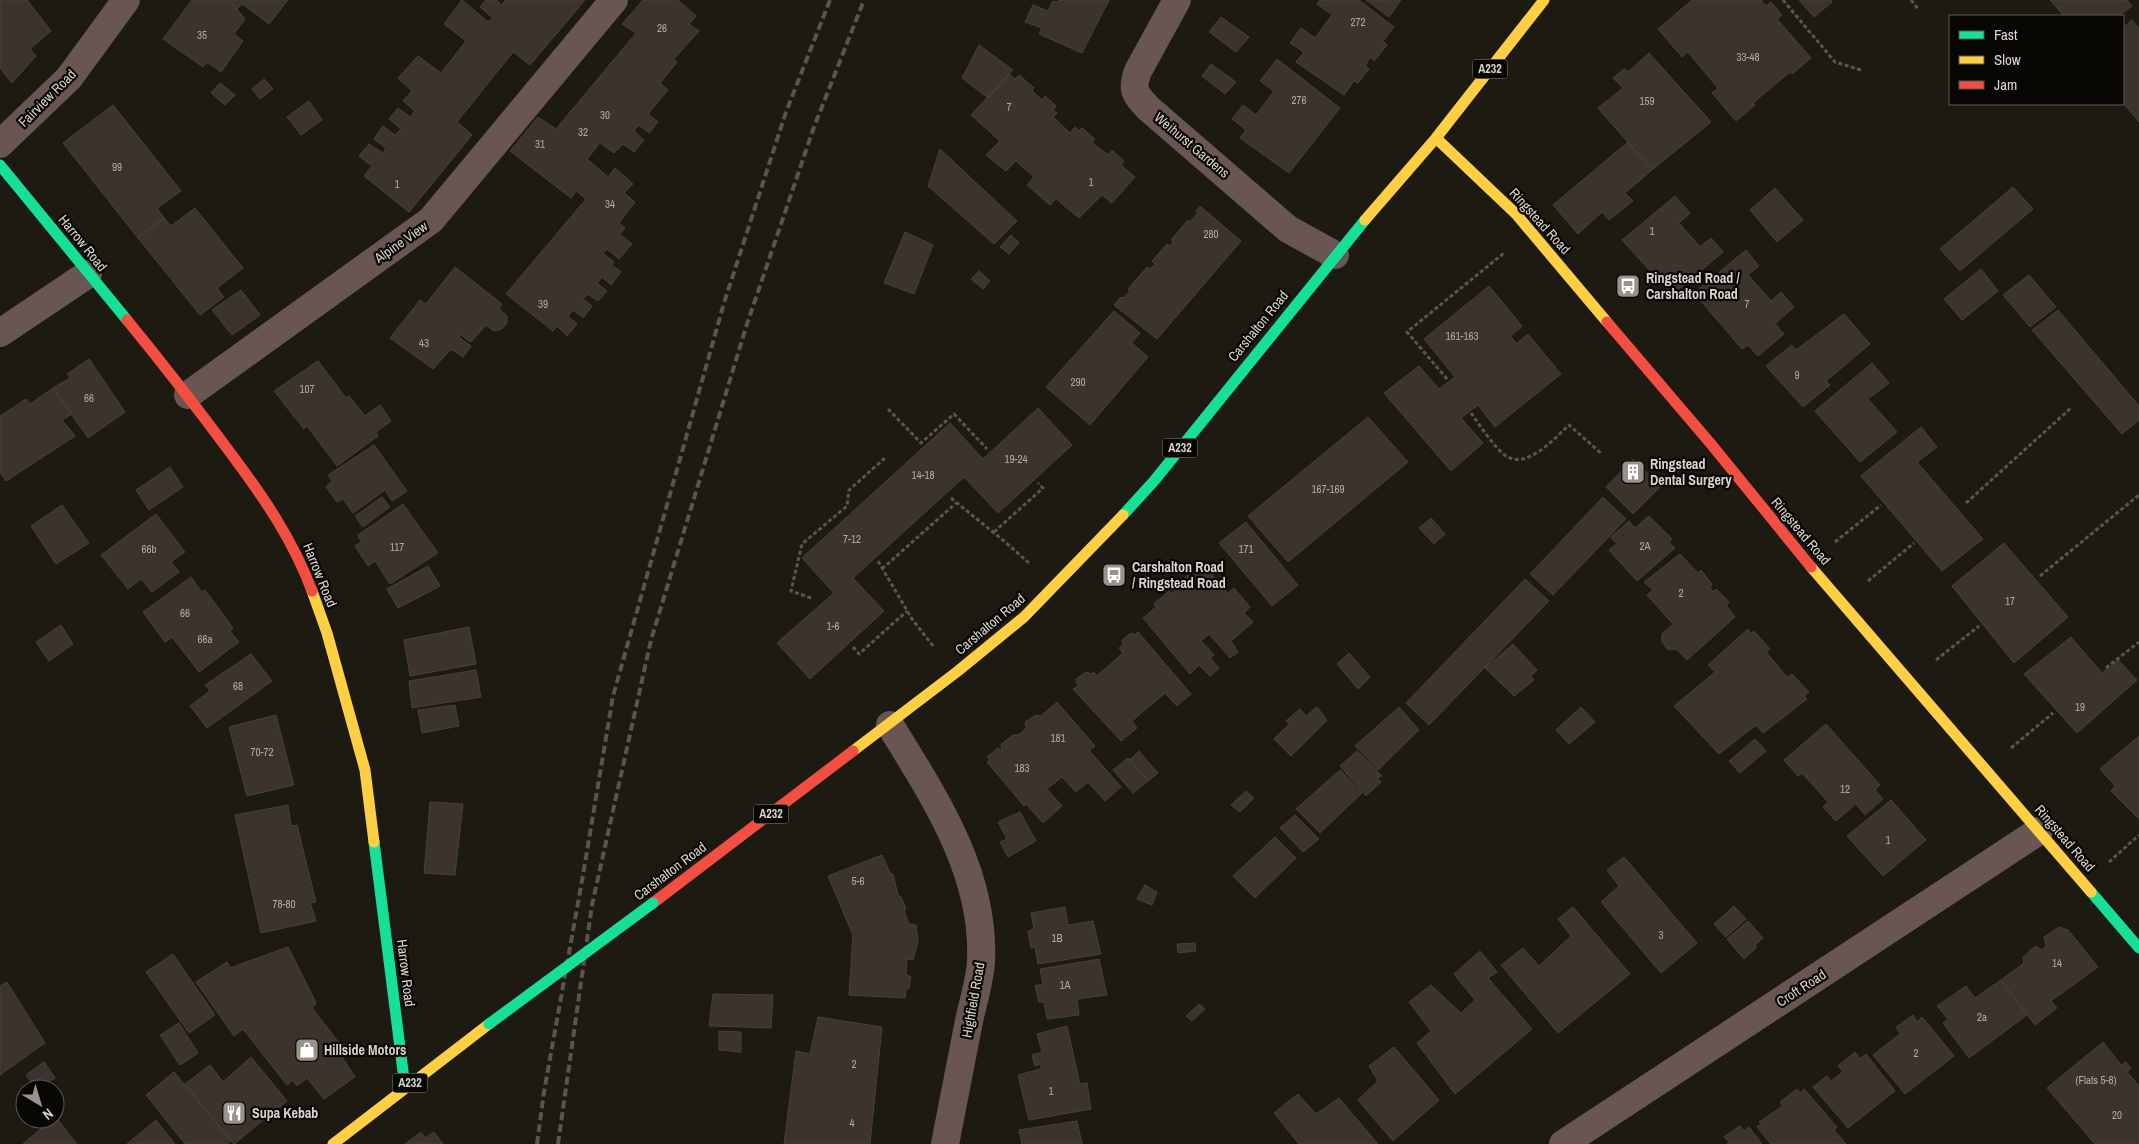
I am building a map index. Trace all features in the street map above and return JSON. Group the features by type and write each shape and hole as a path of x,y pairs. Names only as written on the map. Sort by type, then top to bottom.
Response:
{"main road":[{"name":"Carshalton Road","path":"333,1144 405,1087 890,725 1024,617 1084,557 1154,481 1335,255 1436,138 1544,0"},
{"name":"Ringstead Road","path":"1436,138 1516,214 1711,444 1842,603 2139,948"},
{"name":"Harrow Road","path":"0,165 188,395 270,507 288,537 304,570 327,633 365,770 405,1087"}],"street":[{"name":"Fairview Road","path":"0,144 69,78 126,0"},
{"name":"Alpine View","path":"188,395 432,220 614,0"},
{"name":"Weihurst Gardens","path":"1177,0 1138,71 1133,84 1137,96 1148,108 1288,229 1335,255"},
{"path":"0,332 88,274"},
{"name":"Highfield Road","path":"890,725 948,825 962,857 974,893 980,929 981,963 945,1144"},
{"name":"Croft Road","path":"1563,1144 2039,831"}],"path":[{"path":"1783,0 1835,62 1862,70"},
{"path":"1911,0 1918,9"},
{"path":"1447,379 1407,332 1530,231"},
{"path":"1966,503 2072,407"},
{"path":"888,409 921,443 954,414 987,449"},
{"path":"1471,413 1504,456 1514,460 1525,459 1543,449 1569,425 1602,454"},
{"path":"811,598 790,591 802,544 847,506 849,490 886,457"},
{"path":"994,532 1043,488 1038,483"},
{"path":"2040,576 2139,495"},
{"path":"951,498 1022,556 1053,589"},
{"path":"882,569 956,502"},
{"path":"1809,564 1881,505"},
{"path":"1842,603 1914,543"},
{"path":"878,561 924,635 958,672"},
{"path":"852,647 859,654 907,610"},
{"path":"1910,681 1979,626"},
{"path":"2106,668 2139,642"},
{"path":"1985,769 2053,713"}],"building":[{"path":"0,0 27,0 51,31 30,49 36,56 12,83 0,68"},
{"path":"192,0 229,0 245,19 234,34 243,41 221,72 207,62 203,67 163,39"},
{"path":"229,0 288,0 269,24 242,4 237,9"},
{"path":"462,0 488,22 493,18 480,7 486,0 496,0 502,5 505,0 585,0 530,65 513,52 457,122 472,135 409,212 364,176 372,166 359,156 369,144 383,153 386,148 374,139 383,126 395,135 401,129 389,119 398,108 410,117 415,111 403,101 412,91 398,78 418,56 441,73 466,41 444,24"},
{"path":"643,0 678,0 696,16 689,24 699,31 674,59 677,62 660,83 668,90 648,114 658,122 649,133 639,125 634,131 644,140 634,152 623,144 614,153 600,143 587,159 608,177 615,168 633,184 624,193 635,202 619,223 625,228 620,234 632,244 619,259 607,249 603,253 614,262 612,265 621,272 611,285 602,277 597,283 607,291 598,301 588,294 583,299 592,306 583,318 573,310 568,316 577,324 567,336 557,326 553,331 506,294 586,199 576,191 571,198 510,151 538,117 556,129 636,33 622,24"},
{"path":"1059,0 1109,0 1082,53 1039,34 1042,28 1025,22 1033,5 1048,11 1053,1 1058,2"},
{"path":"1320,0 1359,0 1394,27 1383,41 1387,45 1374,61 1370,57 1365,66 1369,69 1358,83 1354,81 1344,95 1296,62 1304,52 1290,43 1301,28 1315,38 1332,15 1317,4"},
{"path":"1366,0 1401,0 1389,17"},
{"path":"1692,0 1761,0 1766,6 1771,2 1782,15 1777,19 1811,58 1792,74 1790,72 1753,103 1755,105 1736,121 1712,93 1718,88 1688,52 1682,57 1658,29"},
{"path":"1799,0 1831,0 1832,2 1814,17"},
{"path":"2050,0 2127,0 2132,6 2120,15 2063,15"},
{"path":"1221,17 1249,37 1236,52 1209,32"},
{"path":"2132,20 2139,29 2139,122 2124,104 2124,27"},
{"path":"979,45 1013,70 988,98 962,78"},
{"path":"1649,53 1711,122 1652,170 1598,108 1623,88 1613,78 1624,69 1628,72"},
{"path":"1277,59 1340,108 1289,173 1240,138 1246,130 1232,119 1243,105 1256,115 1274,91 1260,81"},
{"path":"1211,64 1236,82 1225,94 1202,76"},
{"path":"1009,74 1015,79 1019,75 1034,88 1032,91 1042,100 1045,96 1056,106 1053,110 1057,113 1053,117 1070,133 1075,127 1079,131 1082,128 1095,139 1092,143 1108,155 1112,150 1124,161 1121,165 1135,177 1112,203 1102,195 1079,218 1056,199 1050,205 1027,185 1034,177 1016,161 1006,171 986,155 1000,141 971,115"},
{"path":"264,79 273,89 260,99 252,89"},
{"path":"220,83 235,95 225,105 211,93"},
{"path":"309,101 322,120 301,135 287,117"},
{"path":"113,105 181,191 157,208 164,218 138,238 63,143"},
{"path":"1628,142 1652,170 1625,193 1633,201 1609,220 1602,212 1578,234 1553,205"},
{"path":"940,149 1017,221 994,244 928,186"},
{"path":"2013,187 2033,209 1960,271 1940,249"},
{"path":"1775,188 1803,220 1777,242 1750,210"},
{"path":"1675,196 1690,213 1679,223 1700,247 1711,238 1723,252 1672,295 1622,240"},
{"path":"1200,206 1241,241 1157,339 1114,305 1121,297 1124,298 1130,291 1128,289 1147,267 1150,269 1155,264 1152,261 1167,244 1170,246 1173,242 1171,240 1188,220 1190,222 1198,213 1196,212"},
{"path":"195,208 243,268 217,288 224,297 200,315 138,238 164,218 171,226"},
{"path":"905,232 933,245 914,294 884,283"},
{"path":"1011,235 1019,243 1009,254 1000,247"},
{"path":"1746,250 1759,266 1748,275 1771,301 1781,292 1794,307 1775,324 1784,334 1758,356 1748,345 1742,349 1694,293"},
{"path":"455,267 502,304 499,309 507,316 507,323 502,329 494,331 486,325 471,342 461,335 459,337 471,346 463,357 451,349 433,369 390,338 420,300 426,304"},
{"path":"1981,269 1998,291 1962,320 1944,299"},
{"path":"979,271 990,281 983,289 971,279"},
{"path":"2029,275 2056,307 2030,327 2003,295"},
{"path":"1489,286 1522,326 1511,336 1516,344 1528,334 1561,374 1495,427 1478,405 1461,418 1483,443 1451,471 1384,393 1419,366 1439,389 1455,377 1424,339"},
{"path":"241,290 260,315 232,335 212,310"},
{"path":"2058,310 2139,406 2139,420 2122,434 2032,330"},
{"path":"1114,311 1140,333 1132,343 1148,357 1090,425 1046,387"},
{"path":"1844,314 1870,344 1826,381 1830,385 1803,407 1766,366 1792,345 1796,350"},
{"path":"89,359 125,412 88,438 53,388 70,378 67,374"},
{"path":"318,361 346,398 349,396 365,416 380,405 391,421 376,432 378,436 337,466 307,426 304,429 274,391"},
{"path":"1872,363 1889,383 1868,399 1897,432 1860,462 1815,411"},
{"path":"53,388 72,414 62,420 75,436 6,481 0,472 0,416 26,399 30,404"},
{"path":"1038,408 1072,445 998,513 964,477 853,578 884,611 810,679 777,643 834,593 802,558 950,423 983,459"},
{"path":"1368,417 1408,462 1288,562 1248,516"},
{"path":"1921,427 1937,447 1917,462 1983,539 1942,571 1861,476"},
{"path":"374,445 407,491 392,501 385,490 353,513 343,499 337,502 326,487 332,481 328,475"},
{"name":"Ringstead Dental Surgery","path":"1633,459 1661,486 1633,514 1606,487"},
{"path":"170,467 183,487 149,510 136,490"},
{"path":"382,497 390,507 363,527 355,516"},
{"path":"1603,497 1626,519 1553,595 1530,574"},
{"path":"403,504 438,553 390,584 375,561 368,566 355,546 361,542 358,535"},
{"path":"62,505 89,543 56,564 31,526"},
{"path":"156,514 185,552 171,562 179,572 152,592 141,579 128,589 101,555"},
{"path":"1649,516 1672,539 1669,542 1675,548 1637,581 1609,550 1617,544 1611,537 1629,521 1635,528"},
{"path":"1431,518 1445,534 1434,544 1419,528"},
{"path":"1246,522 1298,585 1272,606 1219,543"},
{"path":"2004,543 2068,617 2014,663 1952,586"},
{"path":"1680,554 1698,573 1701,570 1712,584 1710,587 1713,592 1716,589 1729,602 1726,605 1735,617 1687,660 1676,649 1668,650 1662,642 1662,634 1673,624 1647,595 1653,590 1644,582"},
{"path":"428,566 440,586 398,608 387,589"},
{"path":"1204,566 1228,593 1234,588 1250,607 1244,613 1253,622 1231,641 1238,652 1230,658 1209,634 1201,641 1214,655 1210,658 1219,668 1210,676 1199,665 1190,674 1143,618 1156,607 1154,604 1169,591 1172,593 1176,590 1173,587 1188,575 1190,578"},
{"path":"191,577 202,592 205,590 233,628 230,631 239,642 199,672 172,637 165,642 143,612"},
{"path":"1525,579 1549,601 1429,725 1406,703"},
{"path":"61,625 73,644 49,661 36,642"},
{"path":"469,627 476,664 410,676 404,640"},
{"path":"1748,629 1751,634 1754,631 1770,649 1766,652 1787,677 1792,674 1809,692 1804,696 1807,699 1763,733 1756,725 1719,754 1674,706 1715,672 1708,665"},
{"path":"1138,632 1191,694 1177,706 1165,693 1132,721 1137,728 1121,741 1073,689 1078,686 1076,679 1086,672 1091,674 1094,672 1097,676 1123,653 1119,648 1123,645 1122,640 1131,633 1135,635"},
{"path":"2071,637 2102,673 2118,660 2137,680 2077,733 2024,674"},
{"path":"1513,644 1537,670 1531,676 1534,680 1514,696 1485,668"},
{"path":"1349,653 1370,677 1358,689 1337,664"},
{"path":"251,654 272,681 207,728 190,706 210,691 205,685"},
{"path":"476,670 481,697 412,708 409,681"},
{"path":"1057,702 1095,746 1089,750 1121,787 1105,801 1088,782 1076,792 1062,777 1047,789 1062,806 1043,823 1026,804 1024,806 987,762 990,760 987,757 998,748 1002,751 1001,744 1013,735 1018,735 1026,729 1025,722 1036,715 1041,716"},
{"path":"455,705 459,726 422,733 418,710"},
{"path":"1317,707 1327,720 1291,756 1274,739 1289,724 1286,721 1300,709 1306,716"},
{"path":"1399,707 1419,730 1378,770 1355,746"},
{"path":"1581,707 1595,722 1569,744 1556,730"},
{"path":"276,715 294,785 247,796 229,727"},
{"path":"1826,724 1880,785 1875,790 1883,799 1865,815 1856,804 1836,821 1823,807 1828,802 1802,773 1798,776 1784,760"},
{"path":"2139,736 2139,819 2111,791 2115,786 2100,769"},
{"path":"1755,739 1766,751 1740,773 1729,761"},
{"path":"1139,751 1158,773 1148,781 1130,760"},
{"path":"1357,751 1382,776 1377,778 1381,782 1366,796 1340,766"},
{"path":"1128,758 1148,781 1133,793 1113,770"},
{"path":"1340,770 1362,793 1320,833 1296,809"},
{"path":"1246,791 1254,798 1240,812 1231,805"},
{"path":"1891,800 1926,840 1883,876 1847,836"},
{"path":"430,802 463,804 455,875 424,873"},
{"path":"288,805 291,826 297,825 316,902 310,903 316,921 261,933 235,815"},
{"path":"1020,812 1036,841 1008,857 1000,842 1007,839 998,822"},
{"path":"1295,815 1319,839 1303,852 1280,828"},
{"path":"1275,837 1296,858 1255,898 1233,876"},
{"path":"882,855 890,873 893,874 898,895 901,897 906,908 904,910 909,924 916,925 918,942 913,960 907,959 906,974 911,977 909,989 906,989 905,998 849,995 853,935 828,876"},
{"path":"1624,857 1697,943 1661,973 1601,902 1619,886 1607,870"},
{"path":"1145,885 1157,892 1152,905 1137,899"},
{"path":"1734,906 1746,919 1726,937 1714,924"},
{"path":"1065,907 1068,925 1093,921 1101,954 1038,964 1035,947 1031,948 1028,931 1034,929 1031,913"},
{"path":"1573,907 1630,974 1558,1033 1501,965 1523,948 1539,966 1571,936 1558,919"},
{"path":"1748,921 1763,938 1755,945 1757,947 1744,959 1727,939"},
{"path":"2059,927 2068,930 2098,967 2051,1001 2057,1008 2035,1025 2001,980 2024,963 2023,957 2035,946 2042,950 2046,946 2044,937"},
{"path":"1195,943 1196,951 1178,953 1177,944"},
{"path":"288,947 316,1003 312,1008 344,1049 297,1086 293,1080 287,1085 243,1029 234,1036 196,982 227,962 230,968"},
{"path":"1480,951 1497,972 1488,978 1532,1029 1455,1094 1417,1043 1431,1031 1409,1002 1431,985 1461,1013 1475,1000 1454,974"},
{"path":"173,954 215,1015 189,1033 146,972"},
{"path":"1099,959 1107,995 1077,999 1079,1015 1047,1019 1044,1002 1039,1002 1035,986 1043,984 1040,969"},
{"path":"2001,980 2027,1015 1969,1058 1943,1023 1948,1019 1937,1006 1966,986 1975,998"},
{"path":"7,982 45,1043 0,1075 0,986"},
{"path":"713,994 773,995 771,1028 709,1026"},
{"path":"1199,1004 1205,1009 1192,1021 1186,1016"},
{"path":"1913,1015 1917,1022 1922,1017 1954,1056 1905,1094 1873,1055 1900,1034 1896,1027"},
{"path":"818,1017 882,1027 870,1144 784,1144 796,1051 810,1054"},
{"path":"179,1023 198,1053 180,1065 160,1035"},
{"path":"1067,1026 1080,1084 1087,1083 1091,1109 1029,1120 1018,1075 1041,1069 1041,1064 1035,1066 1032,1055 1042,1052 1037,1034"},
{"path":"719,1031 741,1032 741,1052 719,1050"},
{"path":"2103,1042 2121,1065 2126,1062 2131,1068 2127,1072 2139,1086 2139,1144 2095,1144 2047,1088"},
{"path":"1394,1047 1439,1100 1393,1141 1358,1100 1378,1081 1369,1066"},
{"path":"1855,1052 1860,1059 1866,1054 1895,1091 1848,1128 1813,1087 1827,1076 1831,1081 1843,1072 1838,1066"},
{"path":"340,1054 355,1077 324,1099 308,1079"},
{"path":"251,1057 287,1101 234,1144 185,1084 210,1065 223,1082"},
{"path":"44,1062 55,1078 29,1079 26,1075"},
{"path":"174,1072 231,1141 227,1144 185,1144 146,1095"},
{"path":"1797,1089 1800,1093 1804,1089 1837,1127 1834,1130 1846,1144 1771,1144 1757,1127 1761,1124 1759,1122 1783,1106 1780,1102"},
{"path":"1298,1094 1316,1114 1339,1098 1378,1144 1299,1144 1274,1113"},
{"path":"156,1120 175,1144 127,1144"},
{"path":"1077,1121 1082,1144 1022,1144 1019,1130"},
{"path":"1740,1126 1744,1131 1749,1127 1762,1144 1727,1144 1729,1142 1724,1137"},
{"path":"40,1129 65,1129 77,1144 23,1144"},
{"path":"421,1132 425,1138 434,1132 443,1144 405,1144"}],"railway":[{"path":"537,1144 544,1092 613,696 724,303 786,112 830,0"},
{"path":"558,1144 592,905 651,640 746,327 814,127 864,0"}],"traffic: fast":[{"path":"0,165 127,320"},
{"path":"1123,515 1154,481 1365,220"},
{"path":"374,842 405,1087"},
{"path":"2091,892 2139,948"},
{"path":"489,1024 653,903"}],"traffic: slow":[{"path":"1365,220 1436,138 1544,0"},
{"path":"1436,138 1516,214 1607,322"},
{"path":"853,751 958,671 1024,617 1123,515"},
{"path":"1811,567 2091,892"},
{"path":"312,591 327,633 365,770 374,842"},
{"path":"333,1144 489,1024"}],"traffic: jam":[{"path":"127,320 255,487 287,537 312,591"},
{"path":"1607,322 1711,444 1811,567"},
{"path":"653,903 853,751"}],"place":[{"name":"Ringstead Road / Carshalton Road","path":"1628,286"},
{"name":"Ringstead Dental Surgery","path":"1633,472"},
{"name":"Carshalton Road / Ringstead Road","path":"1114,575"},
{"name":"Hillside Motors","path":"307,1050"},
{"name":"Supa Kebab","path":"234,1113"}]}
